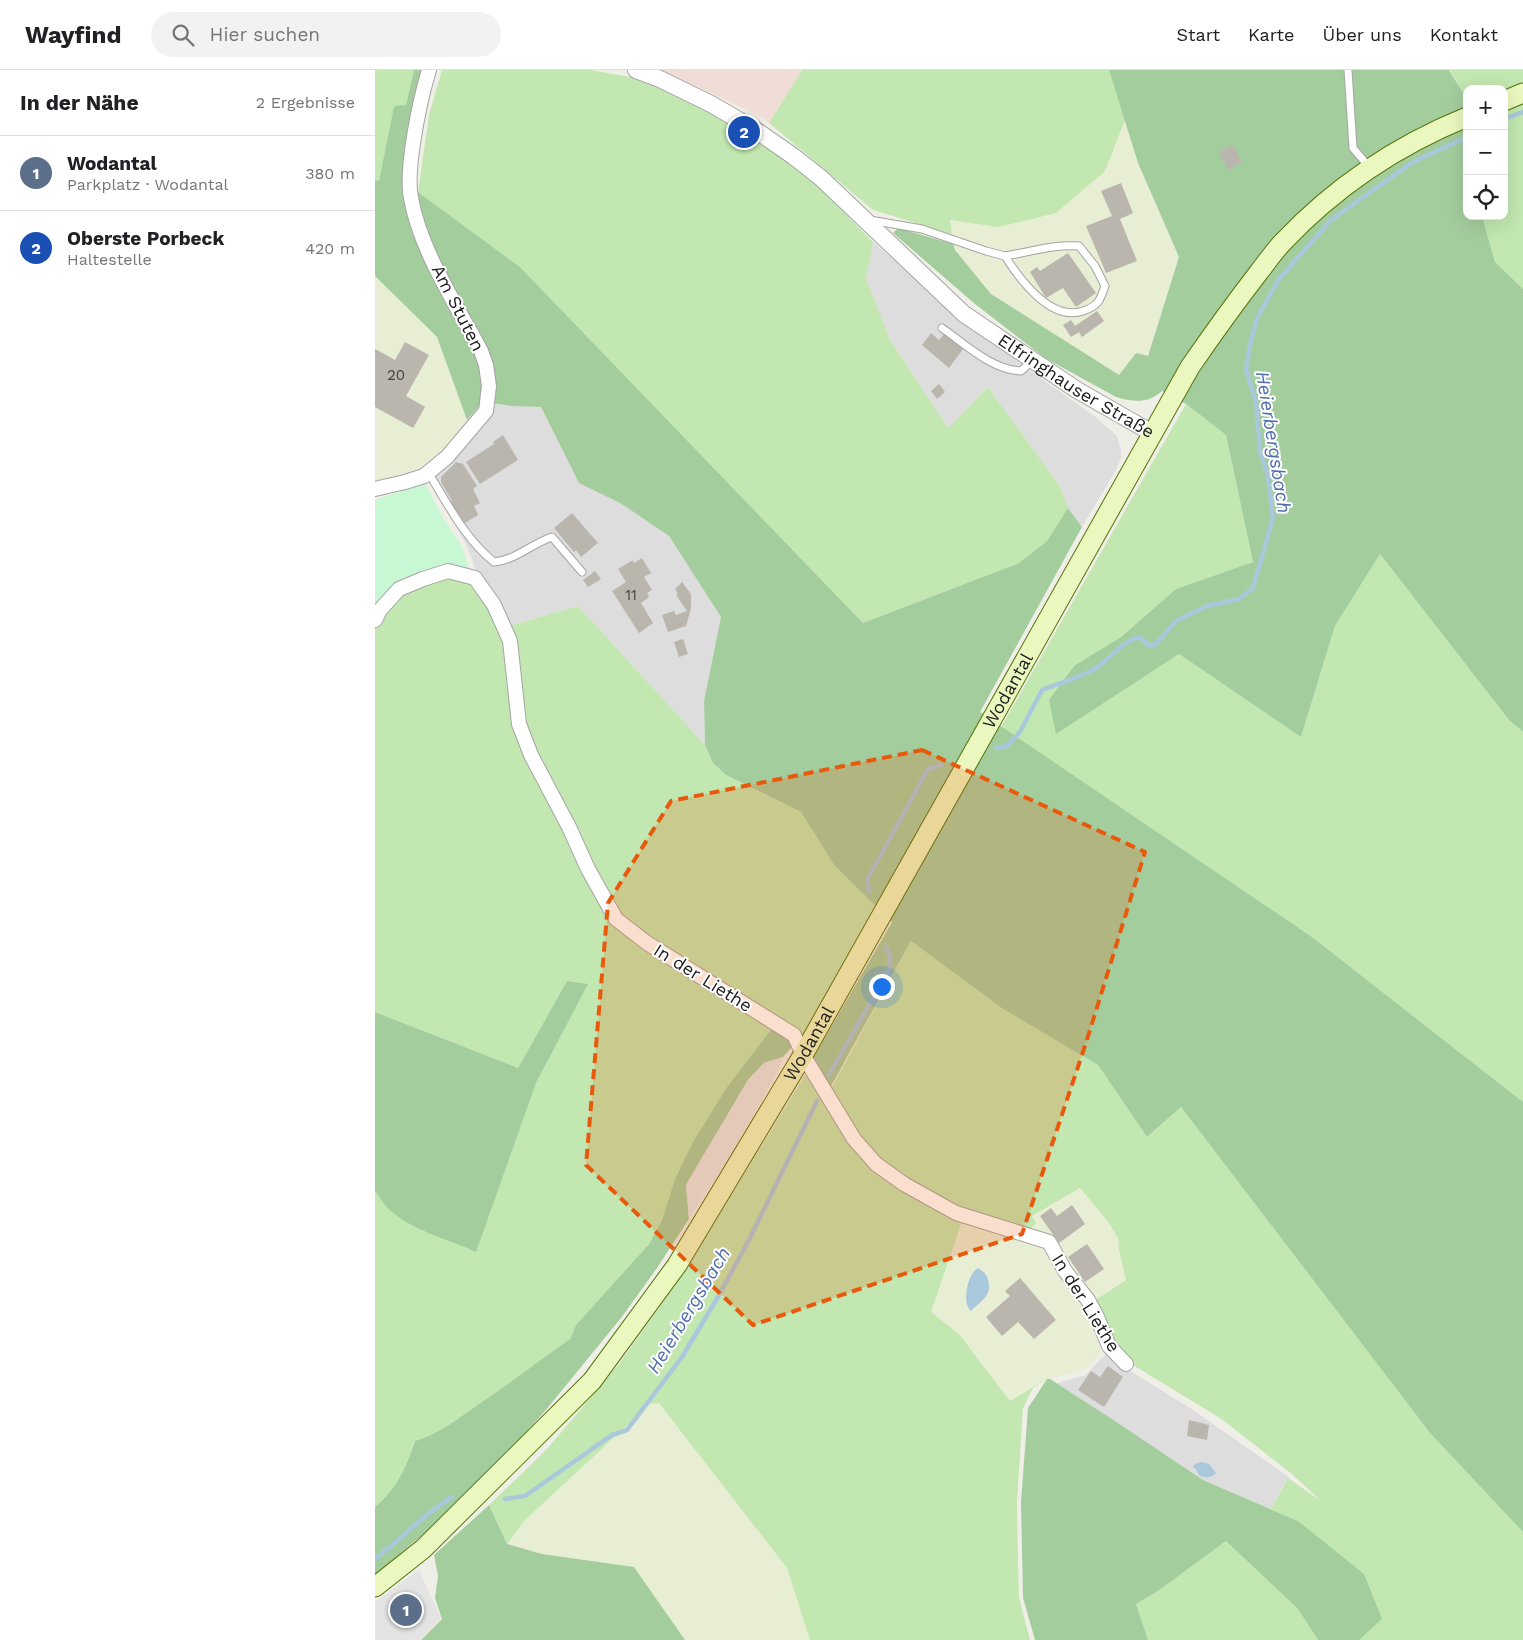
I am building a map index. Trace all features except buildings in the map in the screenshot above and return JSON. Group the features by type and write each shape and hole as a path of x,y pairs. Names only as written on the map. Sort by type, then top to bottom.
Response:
{"main road":[{"path":"1508,99 1523,93"},
{"name":"Elfringhauser Straße","path":"1152,433 1190,367 1228,311 1283,242 1330,198 1370,168 1416,140 1463,118"},
{"name":"Wodantal","path":"375,1587 423,1549 592,1381 677,1265 803,1055 1152,433"}],"street":[{"name":"Am Stuten","path":"375,489 424,476 447,457 486,411 489,386 486,365 481,351 422,240 410,197 411,169 417,124 429,70"},
{"name":"Elfringhauser Straße","path":"636,70 660,79 711,104 754,129 821,178 964,314 1077,390 1152,433"},
{"name":"In der Liethe","path":"375,620 380,610 399,589 448,571 475,578 494,605 510,642 519,724 531,755 569,827 588,869 616,919 647,944 794,1035 803,1055 854,1139 876,1164 904,1184 956,1214 1049,1242 1065,1271 1088,1300 1109,1346 1126,1364"}],"lane":[{"path":"1347,70 1353,148 1370,168"},
{"path":"865,219 922,229 1005,256 1067,245 1079,246 1095,266 1105,286 1100,302 1090,309 1076,314 1062,312 1045,303 1028,287 1005,256"},
{"path":"942,328 986,359 1012,370 1021,371 1032,361"},
{"path":"428,472 466,532 483,554 494,562 503,562 542,540 552,537 582,572"}],"highlighted area":[{"path":"922,750 1145,852 1086,1043 1022,1234 753,1325 586,1165 608,903 671,801"}],"shaded area":[{"path":"656,70 802,70 769,123 759,116 696,86"},
{"path":"873,242 990,342 1097,418 1117,436 1121,458 1116,470 1082,527 1068,508 1059,485 988,387 948,428 890,340 866,278"},
{"path":"495,404 541,407 579,482 620,503 669,536 721,617 704,701 705,745 578,606 509,626 478,576 467,546 430,480 472,437 492,413"},
{"path":"783,1057 776,1075 726,1162 689,1219 686,1185 748,1080 764,1063"},
{"path":"1109,1350 1122,1366 1190,1408 1289,1477 1271,1509 1203,1480 1050,1379 1057,1383 1086,1375"},
{"path":"419,1570 441,1618 419,1640 375,1640 375,1602"}],"green space":[{"path":"375,70 414,70 406,106 394,106 379,182 375,180"},
{"path":"414,70 422,70 413,110 403,189 418,192 520,267 863,623 1019,563 1047,541 1068,508 1082,527 980,712 1312,937 1523,1102 1523,1532 1430,1433 1181,1107 1147,1137 1098,1065 1003,1009 911,941 830,1088 812,1060 892,922 834,865 801,812 726,775 713,763 705,745 704,701 721,617 669,536 620,503 579,483 541,407 511,406 483,402 467,420 437,337 375,276 375,180 379,181 394,106 406,105"},
{"path":"442,70 591,70 630,77 673,94 725,121 770,149 818,186 873,242 866,278 890,340 948,428 988,387 1059,485 1068,508 1047,541 1019,563 863,623 520,267 418,192 429,115"},
{"path":"802,70 1109,70 1125,120 1105,171 1056,213 998,227 950,220 952,234 873,210 769,123"},
{"path":"1109,70 1449,70 1463,93 1463,220 1483,220 1495,262 1523,289 1523,732 1509,720 1380,554 1335,626 1301,737 1179,654 1056,734 1049,700 1075,665 1121,637 1176,589 1253,562 1226,435 1186,404 1162,391 1146,400 1122,399 1045,358 975,304 893,233 898,228 953,244 955,250 991,294 1119,375 1136,353 1148,356 1179,257 1138,163"},
{"path":"1450,70 1523,70 1523,85 1508,91 1508,85 1463,85 1463,92"},
{"path":"1523,103 1523,289 1495,262 1483,220 1508,220 1508,109"},
{"path":"1125,120 1138,163 1179,257 1147,357 1136,353 1118,376 992,294 955,250 950,220 998,227 1105,171"},
{"path":"375,276 437,338 467,420 466,424 441,455 428,466 375,481"},
{"path":"1186,404 1226,435 1253,562 1176,589 1121,637 1075,665 1056,733 1179,654 1301,737 1335,626 1380,554 1509,720 1523,732 1523,1102 1312,937 1001,727"},
{"path":"425,483 440,513 462,547 471,574 423,575 375,611 375,500"},
{"path":"448,576 476,584 506,640 511,696 603,904 773,1027 727,1087 675,1179 662,1220 649,1244 576,1325 570,1339 450,1424 415,1441 400,1477 389,1493 375,1507 375,1191 391,1211 423,1231 448,1239 536,1083 587,985 567,981 518,1068 375,1012 375,627 384,612 400,593"},
{"path":"578,606 705,745 713,763 726,775 801,812 834,865 875,905 802,1038 639,933 609,902 522,723 509,626"},
{"path":"911,941 1003,1009 1098,1065 1147,1137 1181,1107 1430,1433 1523,1532 1523,1640 1359,1640 1382,1619 1298,1521 1271,1509 1288,1478 1321,1501 1293,1475 1220,1418 1128,1362 1112,1344 1094,1301 1126,1280 1118,1238 1107,1220 1080,1188 1032,1216 1036,1223 1030,1229 946,1205 878,1160 858,1139 831,1089"},
{"path":"567,981 588,984 536,1083 476,1252 422,1230 401,1219 387,1207 375,1191 375,1012 518,1068"},
{"path":"773,1027 794,1042 791,1048 783,1057 764,1063 748,1080 686,1185 689,1219 621,1318 545,1411 498,1463 441,1519 375,1574 375,1507 389,1493 400,1477 415,1441 450,1424 570,1339 576,1325 649,1244 662,1220 675,1179 693,1142 727,1087"},
{"path":"806,1073 828,1101 853,1143 963,1219 931,1312 959,1334 1010,1401 1047,1379 1033,1388 1023,1408 1017,1501 1019,1598 1030,1640 810,1640 787,1568 659,1403 650,1404 524,1521 507,1544 489,1505 547,1449 619,1364 684,1273"},
{"path":"1080,1188 1107,1220 1118,1238 1126,1280 1094,1301 1030,1229 1036,1223 1032,1216"},
{"path":"964,1219 1046,1243 1086,1303 1105,1346 1086,1369 1050,1379 1010,1401 959,1334 931,1312"},
{"path":"1047,1379 1050,1379 1112,1419 1203,1480 1298,1521 1364,1574 1382,1619 1359,1640 1318,1640 1298,1609 1226,1541 1158,1591 1136,1604 1148,1640 1035,1640 1023,1598 1021,1502 1028,1408"},
{"path":"659,1402 787,1568 810,1640 685,1640 634,1567 542,1554 507,1544 524,1521 650,1404"},
{"path":"489,1505 507,1544 542,1554 634,1567 685,1640 421,1640 442,1619 435,1598 438,1576 434,1555"},
{"path":"1226,1541 1298,1609 1318,1640 1148,1640 1136,1604 1158,1591"}],"water":[{"path":"978,1268 987,1276 989,1290 985,1298 971,1311 966,1301 967,1288 971,1276"},
{"path":"1201,1462 1209,1464 1216,1473 1208,1477 1199,1475 1196,1469 1193,1468 1195,1464"}],"waterway":[{"name":"Heierbergsbach","path":"1508,118 1523,112"},
{"name":"Heierbergsbach","path":"996,748 1007,746 1020,732 1042,690 1090,672 1122,646 1134,639 1140,637 1149,646 1156,644 1176,621 1207,606 1239,599 1253,588 1273,518 1268,476 1260,451 1256,403 1246,369 1251,340 1258,316 1279,279 1331,220 1413,162 1463,139"},
{"name":"Heierbergsbach","path":"869,891 867,880 928,769 941,765"},
{"name":"Heierbergsbach","path":"829,1075 890,968 890,956 886,947"},
{"name":"Heierbergsbach","path":"505,1499 525,1496 612,1435 627,1430 682,1357 718,1297 749,1240 817,1101"},
{"name":"Heierbergsbach","path":"375,1559 432,1511 452,1497"}],"place":[{"name":"Oberste Porbeck","path":"744,132"},
{"name":"Wodantal","path":"406,1610"}]}
